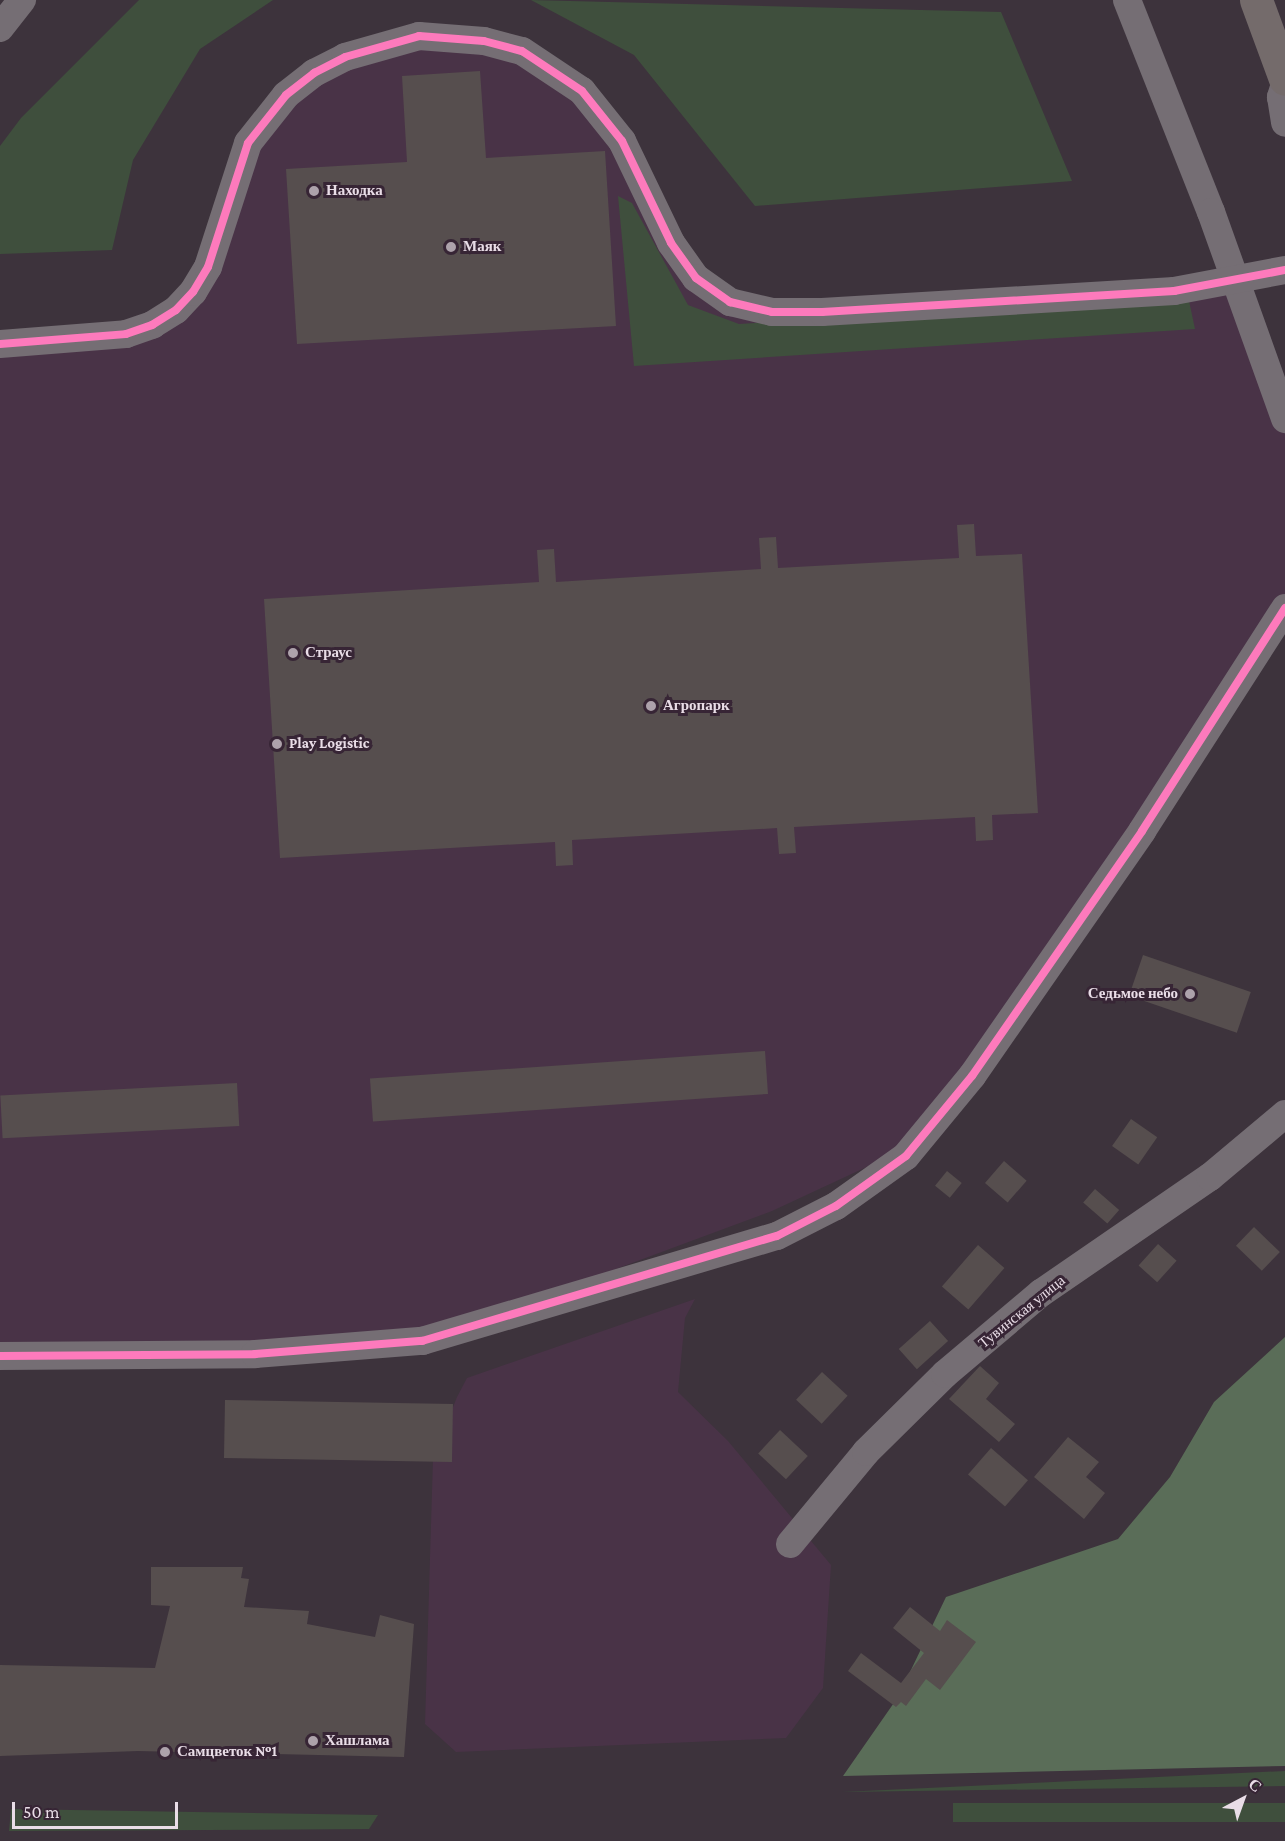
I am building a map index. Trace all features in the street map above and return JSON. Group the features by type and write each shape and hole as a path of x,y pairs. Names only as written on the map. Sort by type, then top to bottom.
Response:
{"main road":[{"path":"1256,0 1285,79"}],"street":[{"path":"0,28 22,0"},
{"path":"1127,0 1236,279 1285,419"},
{"path":"0,344 126,334 176,310 193,292 208,267 248,143 285,95 314,73 345,57 419,36 484,41 522,51 582,91 622,141 671,243 696,278 730,302 772,312 822,312 1174,291 1285,270"},
{"path":"1285,84 1281,97 1285,123"},
{"path":"0,1356 255,1354 422,1341 777,1236 836,1206 906,1156 965,1085 1142,831 1285,608"},
{"name":"Тувинская улица","path":"790,1544 866,1452 945,1374 1041,1293 1209,1177 1285,1114"}],"shaded area":[{"path":"457,38 538,61 604,115 696,278 771,312 1236,279 1285,423 1285,595 916,1144 772,1211 422,1341 0,1356 0,347 126,334 193,292 266,118 345,57"},
{"path":"695,1299 685,1318 678,1392 728,1441 831,1565 823,1688 786,1738 456,1752 425,1724 433,1458 467,1378"}],"green space":[{"path":"139,0 273,0 200,49 133,160 112,250 0,254 0,146 21,118"},
{"path":"531,0 1001,12 1072,181 755,206 634,55"},
{"path":"618,196 632,203 688,305 739,324 1188,296 1195,329 634,366"},
{"path":"1285,1337 1285,1766 843,1776 898,1697 946,1597 1118,1539 1170,1477 1214,1402"},
{"path":"1285,1771 1285,1786 842,1792"},
{"path":"953,1803 1285,1803 1285,1822 953,1822"},
{"path":"11,1809 378,1815 369,1829 9,1831"}],"building":[{"name":"Маяк","path":"480,71 486,158 605,151 616,326 297,344 286,169 407,162 402,76"},
{"name":"Агропарк","path":"974,524 976,556 1022,554 1038,813 992,815 993,840 976,841 975,817 794,827 796,853 779,854 777,828 572,840 573,865 556,866 555,842 280,858 264,599 539,582 537,550 554,549 556,582 761,569 759,538 776,537 778,568 959,558 957,525"},
{"name":"Седьмое небо","path":"1143,955 1251,992 1237,1033 1129,996"},
{"path":"765,1051 768,1094 373,1122 370,1079"},
{"path":"237,1083 239,1126 3,1138 0,1095"},
{"path":"1131,1119 1157,1137 1138,1164 1112,1146"},
{"path":"1004,1161 1027,1181 1008,1203 985,1183"},
{"path":"947,1171 962,1183 950,1198 935,1186"},
{"path":"1095,1189 1119,1210 1107,1224 1083,1203"},
{"path":"1254,1227 1280,1252 1262,1271 1236,1246"},
{"path":"1158,1244 1177,1261 1157,1282 1139,1266"},
{"path":"978,1245 1004,1268 968,1309 942,1287"},
{"path":"930,1321 948,1341 917,1369 899,1349"},
{"path":"980,1366 999,1383 986,1399 1015,1424 999,1442 949,1399"},
{"path":"822,1372 848,1396 822,1424 796,1400"},
{"path":"225,1400 453,1404 452,1462 224,1458"},
{"path":"780,1430 808,1456 786,1479 758,1453"},
{"path":"1068,1437 1099,1462 1086,1477 1105,1493 1084,1519 1034,1477"},
{"path":"991,1448 1028,1480 1005,1507 968,1474"},
{"path":"151,1567 243,1567 241,1578 249,1579 244,1607 309,1611 307,1624 375,1637 380,1615 414,1624 404,1757 138,1751 0,1756 0,1665 155,1668 170,1606 151,1605"},
{"path":"910,1607 940,1631 947,1620 976,1642 940,1690 926,1679 906,1706 901,1702 896,1707 848,1671 861,1653 901,1683 924,1653 893,1628"}],"cycle path":[{"path":"0,344 126,334 152,325 176,310 193,292 208,267 248,143 286,95 314,73 345,57 419,36 484,41 522,51 582,91 622,141 671,243 696,278 730,302 772,312 822,312 1174,291 1285,270"},
{"path":"0,1356 255,1354 422,1341 777,1236 836,1206 906,1156 972,1076 1142,831 1285,608"}],"place":[{"name":"Находка","path":"314,191"},
{"name":"Маяк","path":"451,247"},
{"name":"Страус","path":"293,653"},
{"name":"Агропарк","path":"651,706"},
{"name":"Play Logistic","path":"277,744"},
{"name":"Седьмое небо","path":"1190,994"},
{"name":"Хашлама","path":"313,1741"},
{"name":"Самцветок №1","path":"165,1752"}]}
